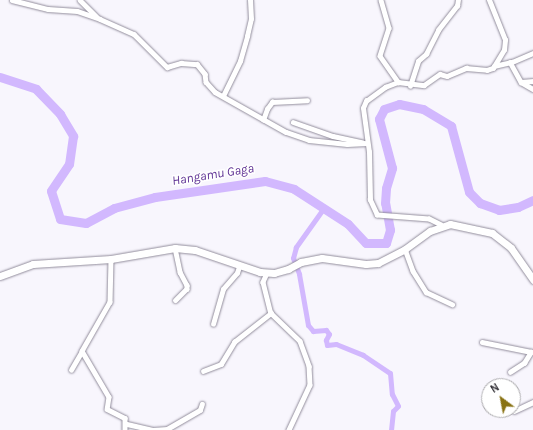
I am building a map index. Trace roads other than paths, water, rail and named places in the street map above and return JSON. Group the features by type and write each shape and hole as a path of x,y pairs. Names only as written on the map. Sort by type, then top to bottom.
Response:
{"street":[{"path":"12,0 48,10 77,11 134,34 167,67 181,63 197,64 205,74 206,82 223,96 263,120 309,140 347,144 367,143"},
{"path":"80,0 100,19"},
{"path":"223,96 240,61 251,19 250,0"},
{"path":"381,0 389,28 380,56 398,82 410,86 424,86 440,74 447,76 466,68 487,70 494,66 533,54"},
{"path":"410,86 418,61 426,54 438,30 457,6 458,0"},
{"path":"489,0 506,40 504,50 494,66"},
{"path":"510,62 521,82 533,89"},
{"path":"521,82 533,81"},
{"path":"398,82 385,87 366,101 363,119 367,143 370,200 377,216 425,219 441,225 457,225 492,234 512,248 533,280"},
{"path":"263,120 266,109 272,102 307,100"},
{"path":"293,122 333,136 367,143"},
{"path":"0,276 33,264 111,259 175,248 195,250 239,267 267,273 288,269 301,262 322,258 366,264 378,263 441,225"},
{"path":"175,248 180,272 187,285 187,289 176,300"},
{"path":"405,248 412,271 426,292 452,304"},
{"path":"71,370 110,302 111,259"},
{"path":"213,324 222,289 237,273 239,267"},
{"path":"267,273 263,282 271,314 300,342 309,366 310,385 289,430"},
{"path":"203,371 221,364 234,342 271,314"},
{"path":"482,342 532,352 524,363 510,372"},
{"path":"82,351 108,397 107,409 125,418 127,424 126,430"},
{"path":"521,408 533,402"},
{"path":"127,424 153,430 167,429 200,410 202,404"}],"waterway":[{"name":"Hangamu Gaga","path":"0,77 36,89 60,114 73,136 69,164 51,191 60,219 86,223 114,208 155,197 265,181 294,189 348,224 366,243 386,243 390,230 385,203 386,188 392,168 379,119 384,109 399,104 423,109 451,126 469,192 480,203 499,210 518,207 533,200"},
{"path":"323,209 296,247 293,258 299,274 308,325 313,331 326,330 329,334 326,340 327,345 336,344 363,355 390,373 392,394 398,406 393,411 391,430"}]}
